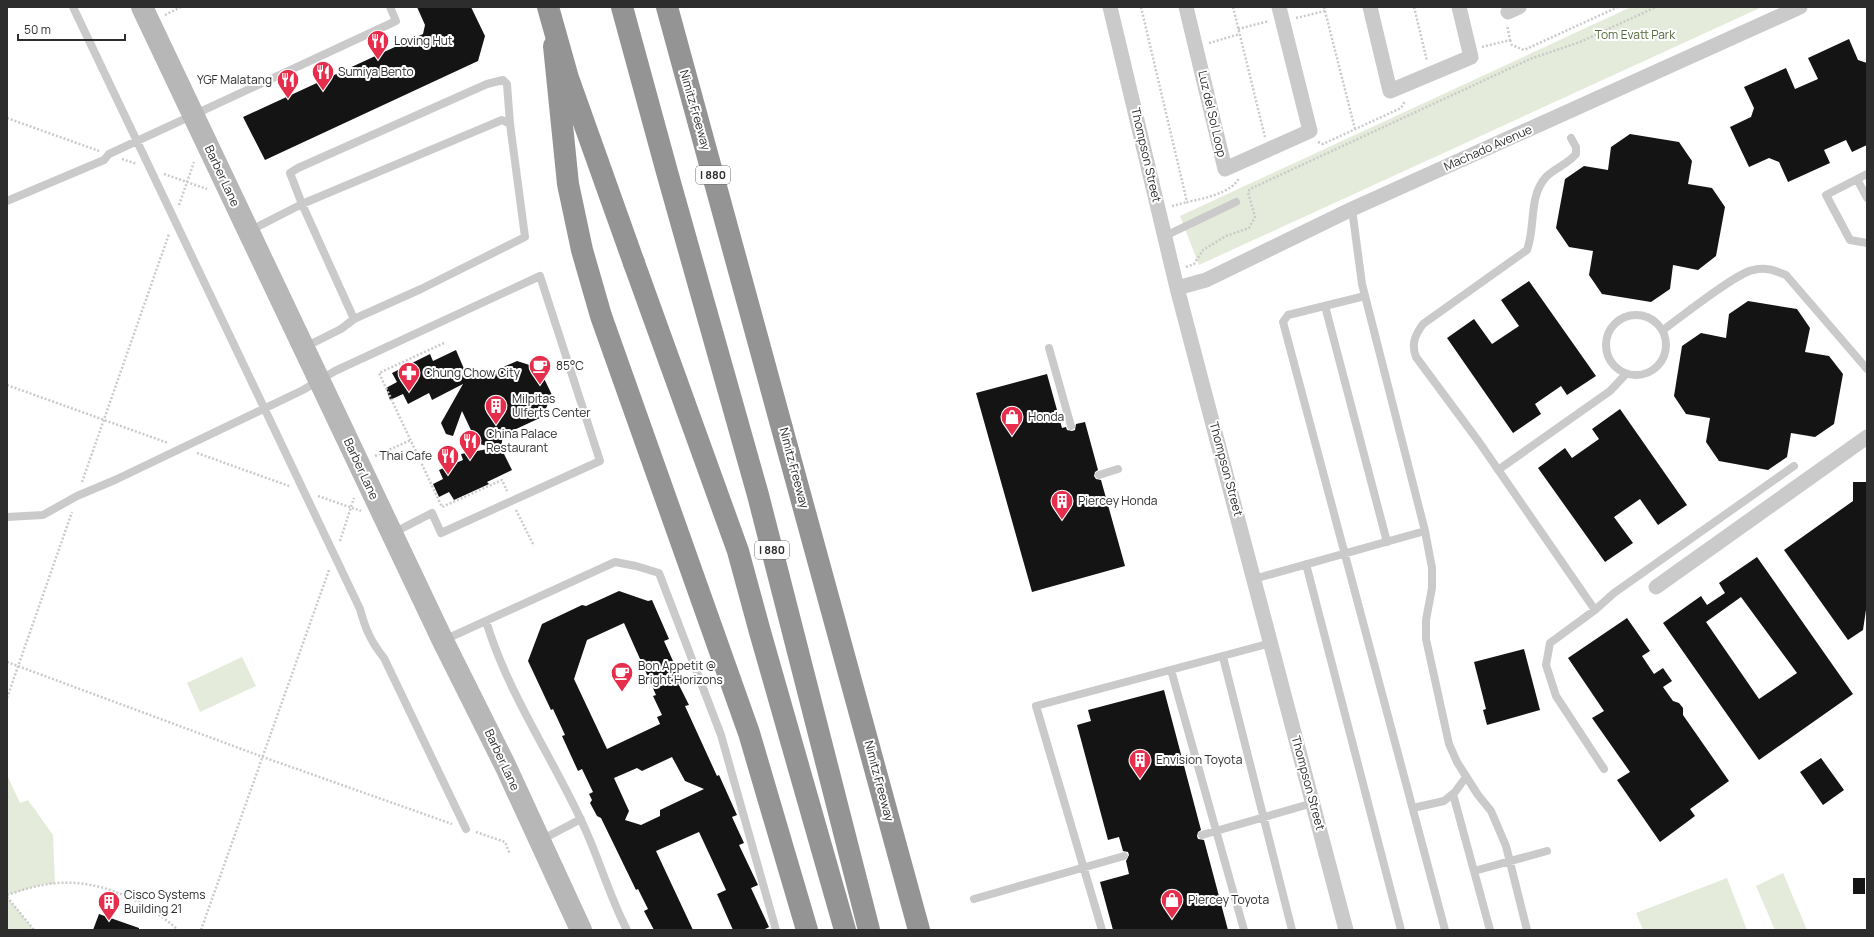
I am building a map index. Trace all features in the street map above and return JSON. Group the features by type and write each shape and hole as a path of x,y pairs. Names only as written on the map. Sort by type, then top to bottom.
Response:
{"highway":[{"path":"550,7 568,78 738,551 845,930"},
{"path":"550,7 558,106 568,184 582,250 601,316 748,733 807,930"},
{"name":"I 880","path":"622,7 758,495 869,930"},
{"name":"Nimitz Freeway","path":"667,7 919,930"}],"street":[{"name":"Barber Lane","path":"142,7 443,641 505,765 581,930"},
{"name":"Thompson Street","path":"1110,7 1177,288 1346,930"},
{"name":"Luz del Sol Loop","path":"1186,7 1225,169 1299,136"},
{"path":"1370,7 1390,91 1471,57 1459,7"},
{"name":"Machado Avenue","path":"1177,288 1206,280 1352,209 1800,7"},
{"path":"1281,16 1310,131 1299,136"},
{"path":"1656,587 1867,437"}],"lane":[{"path":"73,7 360,609 364,626 371,642 384,658 466,829"},
{"path":"7,201 104,160 109,154 194,116 396,21 390,7"},
{"path":"303,347 341,329 354,319 421,289 525,237 510,124 507,84 503,80 487,84 298,168 290,173 302,204 354,319"},
{"path":"248,231 302,204 502,120 510,124"},
{"path":"1571,138 1576,148 1576,154 1546,176 1535,198 1530,243 1527,250 1429,319 1417,332 1413,350 1416,357 1479,442 1595,610"},
{"path":"1867,174 1826,195 1850,240 1867,243"},
{"path":"1857,179 1867,198"},
{"path":"1165,236 1236,202"},
{"path":"1352,209 1364,296 1425,531 1432,568 1432,588 1426,620 1426,639 1449,744 1466,777 1478,796 1492,811 1510,862 1527,930"},
{"path":"1663,330 1733,280 1752,270 1771,268 1786,275 1867,369"},
{"path":"7,517 42,514 77,496 115,480 264,409 342,368 540,276 600,461 441,533 432,513 392,533"},
{"path":"1364,296 1288,315 1283,322 1287,332 1344,554 1445,930"},
{"path":"1325,306 1387,542"},
{"path":"1641,314 1650,317 1658,322 1667,340 1667,350 1663,360 1656,368 1647,374 1636,376 1626,374 1617,368 1610,360 1606,350 1606,340 1615,323 1622,318 1641,314"},
{"path":"1049,348 1071,426"},
{"path":"1498,470 1610,391 1626,374"},
{"path":"1604,769 1556,696 1546,665 1550,644 1595,610 1614,593 1794,466"},
{"path":"1099,475 1118,469"},
{"path":"1254,579 1425,531"},
{"path":"443,641 615,562 636,566 659,573 721,735 776,930"},
{"path":"1306,564 1401,930"},
{"path":"486,621 515,693 581,819 619,915 627,930"},
{"path":"1102,930 1036,706 1271,644"},
{"path":"1223,657 1292,930"},
{"path":"1171,670 1244,930"},
{"path":"1412,808 1444,801 1453,794 1466,777"},
{"path":"1453,794 1490,930"},
{"path":"1202,835 1313,803"},
{"path":"539,841 581,819"},
{"path":"1474,871 1547,851"},
{"path":"974,899 1124,856"}],"path":[{"path":"164,15 181,7"},
{"path":"1141,7 1187,202 1210,197 1234,186 1238,180 1241,162"},
{"path":"1233,7 1268,150"},
{"path":"1324,7 1355,129"},
{"path":"1414,7 1431,74"},
{"path":"1511,13 1510,40 1512,45 1524,50 1618,7"},
{"path":"1173,272 1194,264 1203,250 1226,236 1249,228 1255,217 1248,192 1250,189 1530,59 1580,42 1656,7"},
{"path":"1238,29 1281,16 1325,11"},
{"path":"1196,46 1240,34"},
{"path":"1469,50 1510,40"},
{"path":"1299,136 1323,144 1401,108 1405,102 1403,86"},
{"path":"7,698 194,162"},
{"path":"444,343 379,373 442,507 502,480 534,546"},
{"path":"375,456 411,440"},
{"path":"202,930 335,556 354,498"},
{"path":"7,662 83,692 504,842 510,854"},
{"path":"34,930 7,896 44,884 64,883 111,890 142,904 178,930"}],"green space":[{"name":"Tom Evatt Park","path":"1631,7 1762,7 1199,265 1180,216"},
{"path":"242,657 256,686 200,712 187,683"},
{"path":"7,775 20,803 28,800 53,835 55,884 44,884 7,895"},
{"path":"1783,873 1807,930 1775,930 1756,886"},
{"path":"1727,878 1747,930 1643,930 1636,913"},
{"path":"7,897 34,930 7,930"}],"building":[{"path":"417,7 471,7 485,36 478,61 265,160 243,117 423,34 425,25"},
{"path":"1849,39 1858,60 1867,63 1867,145 1852,152 1846,140 1824,150 1830,163 1788,182 1779,162 1769,158 1749,167 1730,127 1751,117 1754,108 1744,87 1786,68 1795,89 1818,79 1808,58"},
{"path":"1630,134 1679,142 1692,161 1688,184 1712,188 1725,207 1716,256 1698,270 1673,265 1670,289 1651,302 1602,294 1589,275 1593,251 1569,247 1556,228 1565,179 1584,166 1608,170 1611,147"},
{"path":"1529,281 1596,376 1567,395 1561,386 1535,404 1541,414 1513,433 1447,338 1474,319 1492,344 1519,326 1501,300"},
{"path":"1748,301 1797,309 1810,328 1805,352 1829,356 1843,374 1834,424 1815,437 1791,433 1787,457 1768,470 1719,461 1706,442 1710,418 1686,414 1674,396 1682,346 1701,333 1726,338 1729,314"},
{"name":"Milpitas Ulferts Center","path":"456,350 467,376 470,373 474,376 480,377 517,361 539,368 552,395 542,417 503,435 501,448 512,470 487,482 489,484 454,500 449,492 439,497 433,484 443,479 439,470 463,460 461,454 493,448 477,443 462,411 453,436 446,434 441,423 463,384 432,400 429,393 408,404 403,394 390,400 386,388 397,382 392,373 430,354 433,361"},
{"name":"Piercey Honda","path":"1047,374 1062,428 1066,427 1067,430 1072,431 1075,430 1076,424 1085,422 1098,470 1095,472 1094,476 1096,479 1101,480 1125,566 1032,592 976,393"},
{"path":"1620,409 1687,505 1658,525 1640,499 1614,517 1633,543 1605,562 1538,468 1565,448 1572,458 1599,439 1592,429"},
{"path":"1853,482 1867,482 1867,603 1863,630 1848,640 1784,550 1853,501"},
{"path":"1757,557 1853,694 1759,760 1663,623 1701,596 1707,605 1725,593 1719,583","holes":["1741,597 1797,673 1759,699 1706,622"]},
{"path":"619,591 648,601 652,600 669,639 664,641 682,681 678,683 689,705 685,706 717,776 719,775 737,815 732,817 744,843 739,845 758,885 751,888 769,927 763,930 733,930 717,894 726,890 699,832 656,851 693,930 654,930 644,911 648,909 638,889 636,890 601,818 597,816 590,803 592,800 589,794 593,792 582,769 578,771 562,736 565,735 553,709 551,710 528,661 542,624 582,605 586,606","holes":["624,623 656,695 653,696 662,715 657,717 660,724 607,749 574,679 587,640","672,757 685,781 704,789 660,810 660,816 641,825 625,820 629,811 614,778 637,768 642,771"]},
{"path":"1627,618 1650,651 1642,656 1654,674 1663,668 1672,681 1663,687 1673,701 1679,703 1683,708 1683,715 1729,781 1690,809 1695,816 1660,842 1617,780 1630,772 1592,718 1604,711 1568,658"},
{"path":"1524,649 1540,710 1487,725 1483,710 1486,709 1474,662"},
{"name":"Envision Toyota","path":"1164,690 1201,830 1198,832 1197,836 1198,839 1204,840 1228,930 1113,930 1100,882 1129,874 1126,861 1129,855 1128,852 1123,851 1119,837 1108,840 1077,725 1091,721 1088,710"},
{"path":"1821,758 1844,790 1823,805 1800,772"},
{"path":"1853,878 1865,878 1865,894 1853,894"},
{"name":"Cisco Systems Building 21","path":"99,914 139,928 139,930 93,930"}],"place":[{"name":"Loving Hut","path":"378,60"},
{"name":"Sumiya Bento","path":"323,92"},
{"name":"YGF Malatang","path":"288,100"},
{"name":"85°C","path":"540,386"},
{"name":"Chung Chow City","path":"409,392"},
{"name":"Milpitas Ulferts Center","path":"496,426"},
{"name":"Honda","path":"1012,436"},
{"name":"China Palace Restaurant","path":"470,460"},
{"name":"Thai Cafe","path":"448,476"},
{"name":"Piercey Honda","path":"1062,520"},
{"name":"Bon Appetit @ Bright Horizons","path":"622,692"},
{"name":"Envision Toyota","path":"1140,780"},
{"name":"Piercey Toyota","path":"1172,920"},
{"name":"Cisco Systems Building 21","path":"109,922"}]}
